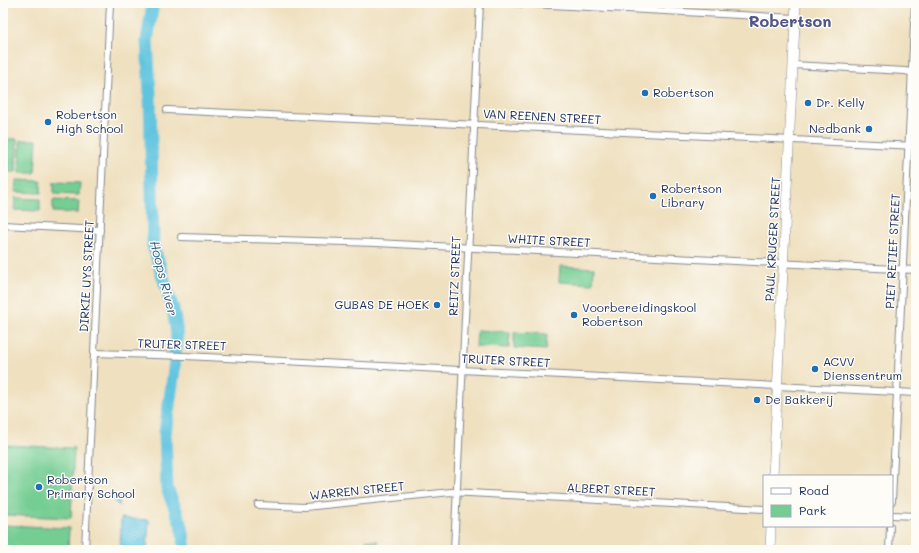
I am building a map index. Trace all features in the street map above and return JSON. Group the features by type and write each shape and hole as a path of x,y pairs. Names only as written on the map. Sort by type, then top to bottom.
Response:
{"street":[{"name":"DIRKIE UYS STREET","path":"85,550 110,3"},
{"name":"REITZ STREET","path":"454,550 467,248 480,3"},
{"path":"513,3 795,18"},
{"name":"PAUL KRUGER STREET","path":"773,475 796,3"},
{"name":"PIET RETIEF STREET","path":"893,475 902,269 914,73 916,3"},
{"path":"793,65 914,73"},
{"name":"VAN REENEN STREET","path":"167,110 916,146"},
{"path":"3,225 100,230"},
{"name":"WHITE STREET","path":"181,237 376,242 467,248 916,270"},
{"name":"TRUTER STREET","path":"95,353 170,355 916,393"},
{"name":"WARREN STREET","path":"258,505 305,507 424,494 457,493"},
{"name":"ALBERT STREET","path":"457,493 763,509"},
{"path":"893,515 916,516"},
{"path":"770,550 771,527"},
{"path":"889,550 890,527"}],"green space":[{"path":"3,139 17,139 16,172 3,172"},
{"path":"20,140 37,140 35,173 19,173"},
{"path":"16,180 41,181 41,193 15,192"},
{"path":"54,182 80,183 79,195 54,194"},
{"path":"15,198 40,199 40,211 14,210"},
{"path":"53,200 79,201 78,213 53,212"},
{"path":"560,266 594,268 593,284 559,282"},
{"path":"477,330 510,332 509,348 476,347"},
{"path":"514,332 547,334 546,350 514,348"},
{"path":"3,445 74,448 71,518 3,515"},
{"path":"3,525 69,528 68,550 3,550"},
{"path":"366,540 378,541 377,550 365,550"}],"water":[{"path":"112,496 120,497 119,506 111,498"},
{"path":"121,518 149,520 147,550 120,550"}],"waterway":[{"name":"Hoops River","path":"153,3 147,41 150,93 153,245 173,309 177,334 174,370 165,433 167,488 182,526 185,550"}],"place":[{"name":"Robertson","path":"645,93"},
{"name":"Dr. Kelly","path":"808,103"},
{"name":"Robertson High School","path":"48,122"},
{"name":"Nedbank","path":"869,129"},
{"name":"Robertson Library","path":"653,196"},
{"name":"GUBAS DE HOEK","path":"437,305"},
{"name":"Voorbereidingskool Robertson","path":"574,315"},
{"name":"ACVV Dienssentrum","path":"815,369"},
{"name":"De Bakkerij","path":"757,400"},
{"name":"Robertson Primary School","path":"39,487"}],"district":[{"name":"Robertson","path":"790,21"}]}
